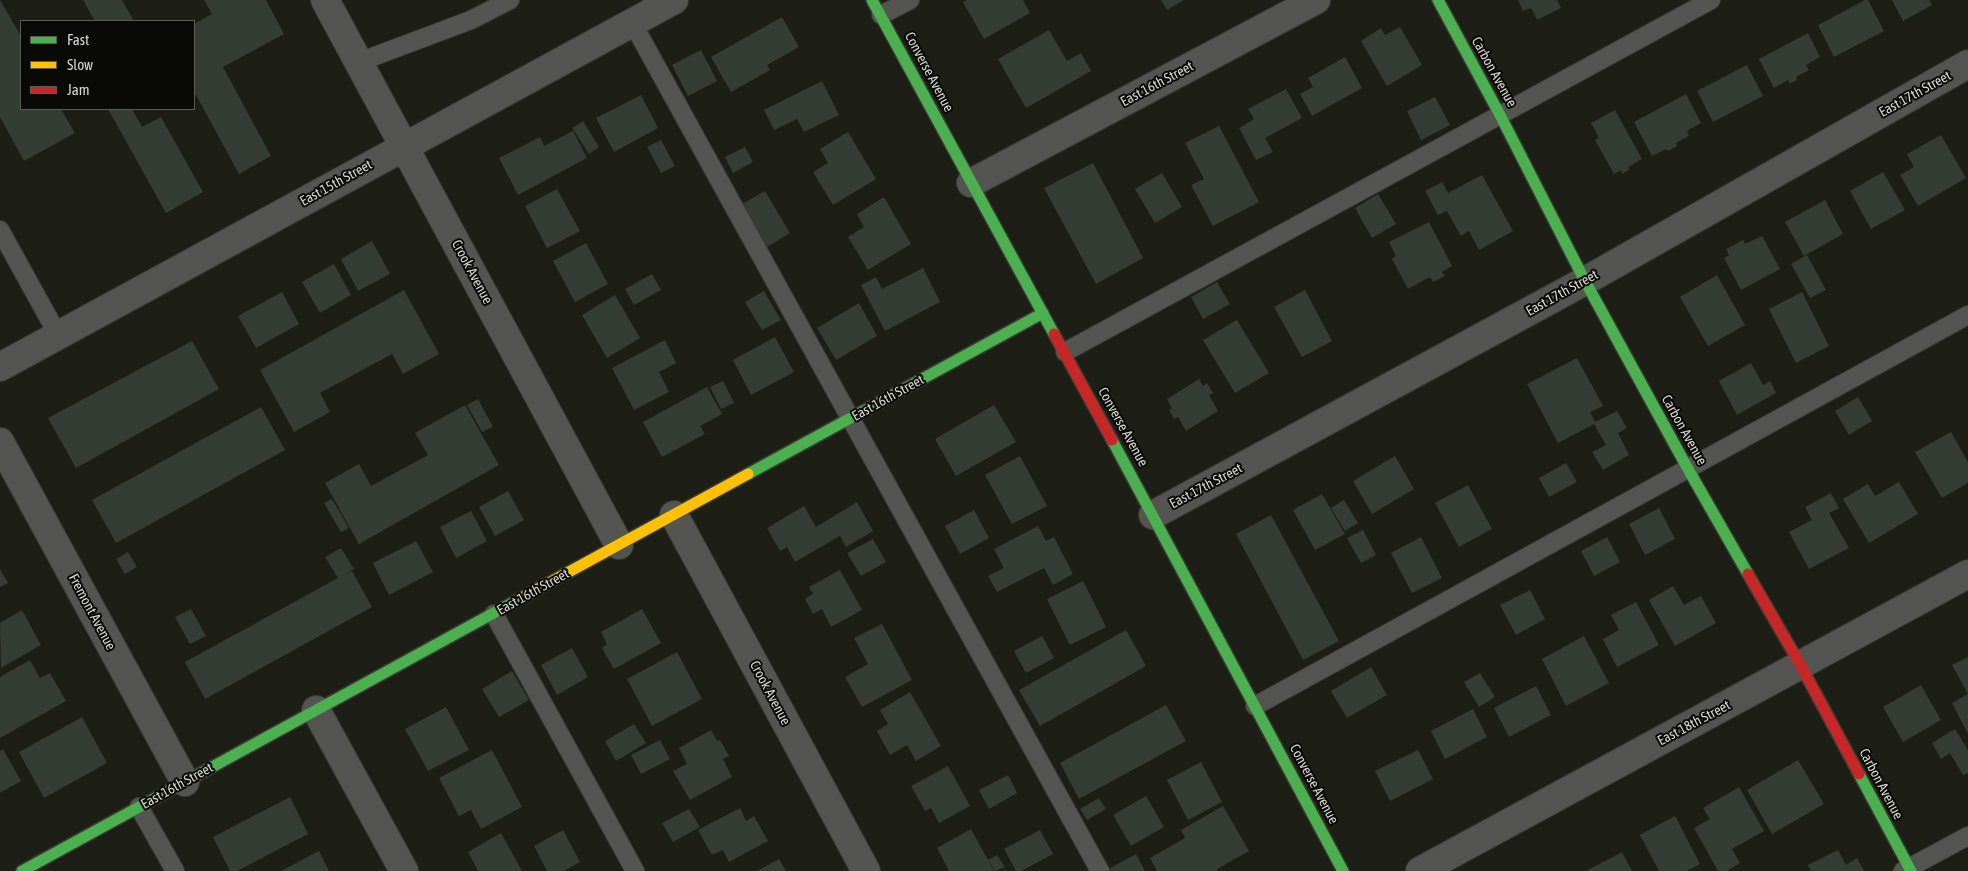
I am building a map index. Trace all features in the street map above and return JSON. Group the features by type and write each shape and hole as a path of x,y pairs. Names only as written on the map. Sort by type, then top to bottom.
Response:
{"street":[{"name":"Crook Avenue","path":"325,0 619,545"},
{"name":"East 15th Street","path":"0,367 674,0"},
{"name":"East 16th Street","path":"971,183 1316,0"},
{"name":"Carbon Avenue","path":"1438,0 1500,115 1585,281 1688,469 1801,666 1907,870"},
{"name":"Converse Avenue","path":"877,8 1065,352 1343,871"},
{"name":"East 17th Street","path":"1153,515 1585,281 1968,64"},
{"name":"East 16th Street","path":"22,871 1043,313"},
{"name":"Fremont Avenue","path":"0,442 185,782"},
{"name":"Crook Avenue","path":"674,515 866,871"},
{"name":"East 18th Street","path":"1420,871 1968,574"},
{"path":"316,710 404,871"}],"lane":[{"path":"359,62 472,20 510,0"},
{"path":"877,8 910,0"},
{"path":"1065,352 1711,0"},
{"path":"632,22 1100,871"},
{"path":"0,230 58,335"},
{"path":"1255,706 1968,315"},
{"path":"494,614 635,871"},
{"path":"139,807 175,871"},
{"path":"1907,870 1968,836"}],"building":[{"path":"0,0 20,34 20,110 62,110 75,133 24,161 0,117"},
{"path":"83,0 122,0 133,20 94,20"},
{"path":"204,0 266,0 284,34 223,67 271,156 239,174 195,96 195,23 212,14"},
{"path":"967,0 1023,0 1030,13 984,39 963,2"},
{"path":"1161,0 1184,0 1167,10"},
{"path":"1518,0 1557,0 1561,8 1537,20 1531,8 1523,11"},
{"path":"1868,0 1884,31 1834,57 1818,25"},
{"path":"1892,0 1929,0 1932,5 1903,21"},
{"path":"782,17 799,47 767,65 770,70 731,92 711,57"},
{"path":"1400,27 1422,65 1387,86 1361,41 1381,28 1385,35"},
{"path":"1049,30 1067,61 1081,53 1091,71 1026,108 998,59"},
{"path":"1808,33 1820,57 1806,65 1809,70 1796,77 1797,80 1790,84 1788,80 1774,88 1759,59"},
{"path":"701,50 717,81 688,96 672,65"},
{"path":"1345,57 1362,88 1312,116 1300,94 1313,87 1308,78"},
{"path":"1747,65 1763,96 1713,122 1697,91"},
{"path":"822,81 839,115 804,132 797,119 774,130 764,110"},
{"path":"1286,89 1302,118 1265,138 1273,152 1256,160 1239,128 1254,119 1248,109"},
{"path":"1686,94 1701,123 1687,131 1689,136 1676,143 1677,146 1652,156 1634,122"},
{"path":"641,95 658,128 614,152 596,118"},
{"path":"1435,97 1450,125 1421,140 1407,111"},
{"path":"109,110 133,110 142,127 161,117 203,192 166,213"},
{"path":"1615,110 1642,159 1628,167 1630,169 1622,174 1621,170 1614,174 1595,140 1599,138 1591,123"},
{"path":"583,121 599,147 589,154 572,128"},
{"path":"1219,126 1259,202 1213,226 1191,185 1204,179 1185,143"},
{"path":"573,131 587,158 518,195 499,158 540,137 544,146"},
{"path":"848,132 876,179 833,205 813,172 828,163 820,149"},
{"path":"1941,135 1966,178 1918,206 1900,175 1914,167 1907,154"},
{"path":"661,140 675,166 661,173 647,147"},
{"path":"745,147 753,162 733,173 725,157"},
{"path":"1093,163 1143,258 1096,284 1044,188"},
{"path":"1883,172 1905,210 1871,229 1850,191"},
{"path":"1162,173 1182,207 1155,223 1135,189"},
{"path":"1482,175 1513,231 1479,250 1469,231 1461,236 1447,211 1438,215 1425,191 1442,182 1448,193"},
{"path":"557,189 580,231 547,248 525,206"},
{"path":"765,191 790,233 767,247 742,204"},
{"path":"1378,194 1396,224 1372,238 1355,208"},
{"path":"884,197 911,244 868,270 848,237 864,227 857,214"},
{"path":"1825,200 1843,234 1804,256 1785,222"},
{"path":"1429,222 1452,266 1442,272 1445,276 1433,282 1430,277 1408,289 1392,259 1396,256 1389,242"},
{"path":"1762,236 1780,269 1741,290 1724,258 1729,255 1726,249 1743,240 1745,244"},
{"path":"372,241 390,274 358,291 341,259"},
{"path":"586,243 608,284 575,302 553,261"},
{"path":"1807,255 1826,290 1810,298 1791,264"},
{"path":"334,264 351,295 320,313 302,282"},
{"path":"923,268 940,302 885,331 861,285 876,277 882,289"},
{"path":"652,274 661,290 634,305 625,289"},
{"path":"1717,275 1745,325 1708,346 1680,297"},
{"path":"1217,282 1230,304 1203,319 1191,297"},
{"path":"404,290 439,354 403,374 392,354 320,393 330,412 294,432 260,370"},
{"path":"1305,290 1332,341 1302,357 1274,307"},
{"path":"764,291 781,320 762,330 745,302"},
{"path":"282,292 299,324 256,348 238,316"},
{"path":"1802,292 1829,346 1796,363 1769,309"},
{"path":"615,295 640,338 607,358 582,315"},
{"path":"859,303 877,336 836,360 817,328"},
{"path":"1237,320 1269,373 1235,393 1203,340"},
{"path":"775,337 794,372 751,395 733,360"},
{"path":"665,340 676,363 659,372 669,392 634,410 612,368"},
{"path":"192,341 219,389 76,468 48,418"},
{"path":"1577,358 1603,406 1590,412 1595,422 1617,411 1627,428 1618,433 1629,455 1603,470 1592,452 1606,445 1594,424 1558,443 1527,384"},
{"path":"1751,363 1763,385 1770,381 1776,393 1737,415 1719,381"},
{"path":"1199,379 1203,386 1207,383 1213,393 1209,395 1218,411 1186,431 1178,417 1174,419 1169,410 1172,408 1167,399"},
{"path":"723,381 734,403 721,409 710,387"},
{"path":"707,387 722,414 700,426 705,434 662,457 643,422"},
{"path":"1858,397 1872,421 1849,435 1835,411"},
{"path":"478,399 493,427 482,432 467,405"},
{"path":"465,405 499,465 359,544 325,483 359,464 371,486 428,455 415,433"},
{"path":"994,405 1016,442 956,476 935,439"},
{"path":"261,407 285,450 116,543 92,500"},
{"path":"1951,432 1968,462 1968,483 1942,498 1915,452"},
{"path":"1020,456 1047,506 1012,524 985,475"},
{"path":"1395,456 1414,489 1372,514 1353,481"},
{"path":"1566,463 1577,482 1549,497 1539,478"},
{"path":"1899,482 1918,514 1869,543 1843,499 1868,484 1875,496"},
{"path":"1468,485 1492,529 1459,547 1435,503"},
{"path":"508,491 524,520 495,536 479,507"},
{"path":"1831,493 1839,508 1829,513 1849,548 1809,569 1789,532 1812,520 1805,507"},
{"path":"1322,494 1345,534 1315,550 1293,510"},
{"path":"332,499 349,528 341,532 324,503"},
{"path":"1344,500 1358,523 1345,531 1331,508"},
{"path":"857,502 873,531 846,547 840,536 795,562 787,547 780,551 767,528 804,506 816,527"},
{"path":"1659,508 1675,539 1645,555 1629,524"},
{"path":"974,510 989,538 960,554 945,526"},
{"path":"471,511 487,541 456,558 440,527"},
{"path":"1271,515 1339,641 1303,660 1236,534"},
{"path":"1038,526 1046,541 1054,537 1073,574 1053,585 1044,568 997,592 988,576 1004,568 994,549"},
{"path":"1363,530 1376,555 1361,563 1347,538"},
{"path":"1421,537 1442,578 1412,593 1391,553"},
{"path":"1607,537 1620,562 1594,576 1581,551"},
{"path":"873,539 886,562 861,576 847,553"},
{"path":"416,541 433,572 389,595 373,563"},
{"path":"341,548 354,569 342,576 352,571 372,607 205,699 185,662 338,578 325,557"},
{"path":"128,552 137,567 125,574 116,559"},
{"path":"0,569 8,583 0,587"},
{"path":"840,570 862,610 831,627 822,609 813,614 805,599 813,594 809,587"},
{"path":"1083,581 1106,627 1070,645 1047,599"},
{"path":"1673,586 1684,605 1701,596 1716,623 1675,646 1649,600"},
{"path":"1530,590 1545,619 1516,635 1500,605"},
{"path":"1636,602 1659,645 1617,667 1603,639 1619,630 1611,615"},
{"path":"191,609 206,636 190,644 175,617"},
{"path":"642,609 661,643 614,669 602,648 607,644 601,632"},
{"path":"22,610 41,645 1,668 0,623"},
{"path":"882,624 912,680 862,707 845,677 868,664 854,638"},
{"path":"1126,630 1146,666 1040,726 1019,690"},
{"path":"1042,636 1054,658 1026,673 1014,651"},
{"path":"1584,636 1609,683 1566,706 1542,659"},
{"path":"572,648 588,677 557,695 541,665"},
{"path":"677,652 702,699 652,726 627,679"},
{"path":"1968,657 1968,694 1952,665"},
{"path":"30,660 40,678 50,673 66,701 0,738 0,677"},
{"path":"1371,667 1387,695 1347,718 1331,691"},
{"path":"512,671 529,700 499,717 482,689"},
{"path":"1480,673 1495,697 1479,707 1464,682"},
{"path":"1921,685 1941,720 1903,742 1883,707"},
{"path":"1536,686 1551,715 1509,737 1494,708"},
{"path":"910,692 941,746 916,761 907,745 890,755 877,731 888,724 880,710"},
{"path":"1968,694 1968,734 1952,703"},
{"path":"1166,705 1186,741 1079,799 1060,763"},
{"path":"446,707 469,750 428,771 405,729"},
{"path":"1473,709 1487,737 1445,759 1431,731"},
{"path":"82,717 107,763 44,798 19,752"},
{"path":"634,724 646,743 616,761 605,741"},
{"path":"1955,729 1968,750 1968,773 1963,775 1950,753 1941,759 1932,743"},
{"path":"711,730 717,741 720,740 729,756 723,759 732,777 690,800 673,771 687,764 679,748"},
{"path":"660,740 670,759 641,774 631,755"},
{"path":"3,749 21,781 0,793 0,751"},
{"path":"492,750 522,807 481,829 471,810 459,816 439,778"},
{"path":"1418,750 1433,779 1390,801 1375,771"},
{"path":"1798,760 1824,804 1772,834 1747,790"},
{"path":"1201,762 1222,802 1188,820 1167,780"},
{"path":"948,766 970,806 939,823 931,808 925,811 911,786"},
{"path":"1008,775 1017,793 989,809 979,790"},
{"path":"1739,787 1764,831 1732,849 1740,863 1727,871 1718,871 1694,828 1710,819 1703,808"},
{"path":"1146,796 1164,827 1131,846 1113,815"},
{"path":"290,797 308,834 237,871 230,871 213,837"},
{"path":"1099,798 1106,809 1087,820 1080,809"},
{"path":"1223,806 1249,851 1217,869 1218,871 1157,871 1150,858 1185,838 1181,830"},
{"path":"740,808 746,821 754,816 768,841 729,862 723,850 712,855 698,830"},
{"path":"689,809 700,827 673,842 662,823"},
{"path":"1675,816 1700,864 1687,871 1659,871 1640,835"},
{"path":"971,829 994,871 949,871 937,848"},
{"path":"563,830 580,862 564,871 547,871 534,846"},
{"path":"1040,830 1053,854 1021,871 1016,871 1004,849"},
{"path":"501,833 522,871 478,871 468,852"},
{"path":"1838,850 1846,865 1857,858 1864,871 1811,871 1808,865"},
{"path":"319,851 329,871 281,871"},
{"path":"1622,852 1632,871 1586,871"},
{"path":"1136,854 1145,871 1107,870"},
{"path":"997,855 1005,867 995,871 988,860"},
{"path":"779,859 786,871 757,871"}],"traffic: fast":[{"path":"872,0 1054,334"},
{"path":"1438,0 1500,115 1585,281 1748,574"},
{"path":"748,474 1043,313"},
{"path":"1112,440 1343,871"},
{"path":"22,871 523,597"},
{"path":"1859,774 1911,871"}],"traffic: slow":[{"path":"523,597 748,474"}],"traffic: jam":[{"path":"1054,334 1112,440"},
{"path":"1748,574 1801,666 1859,774"}]}
